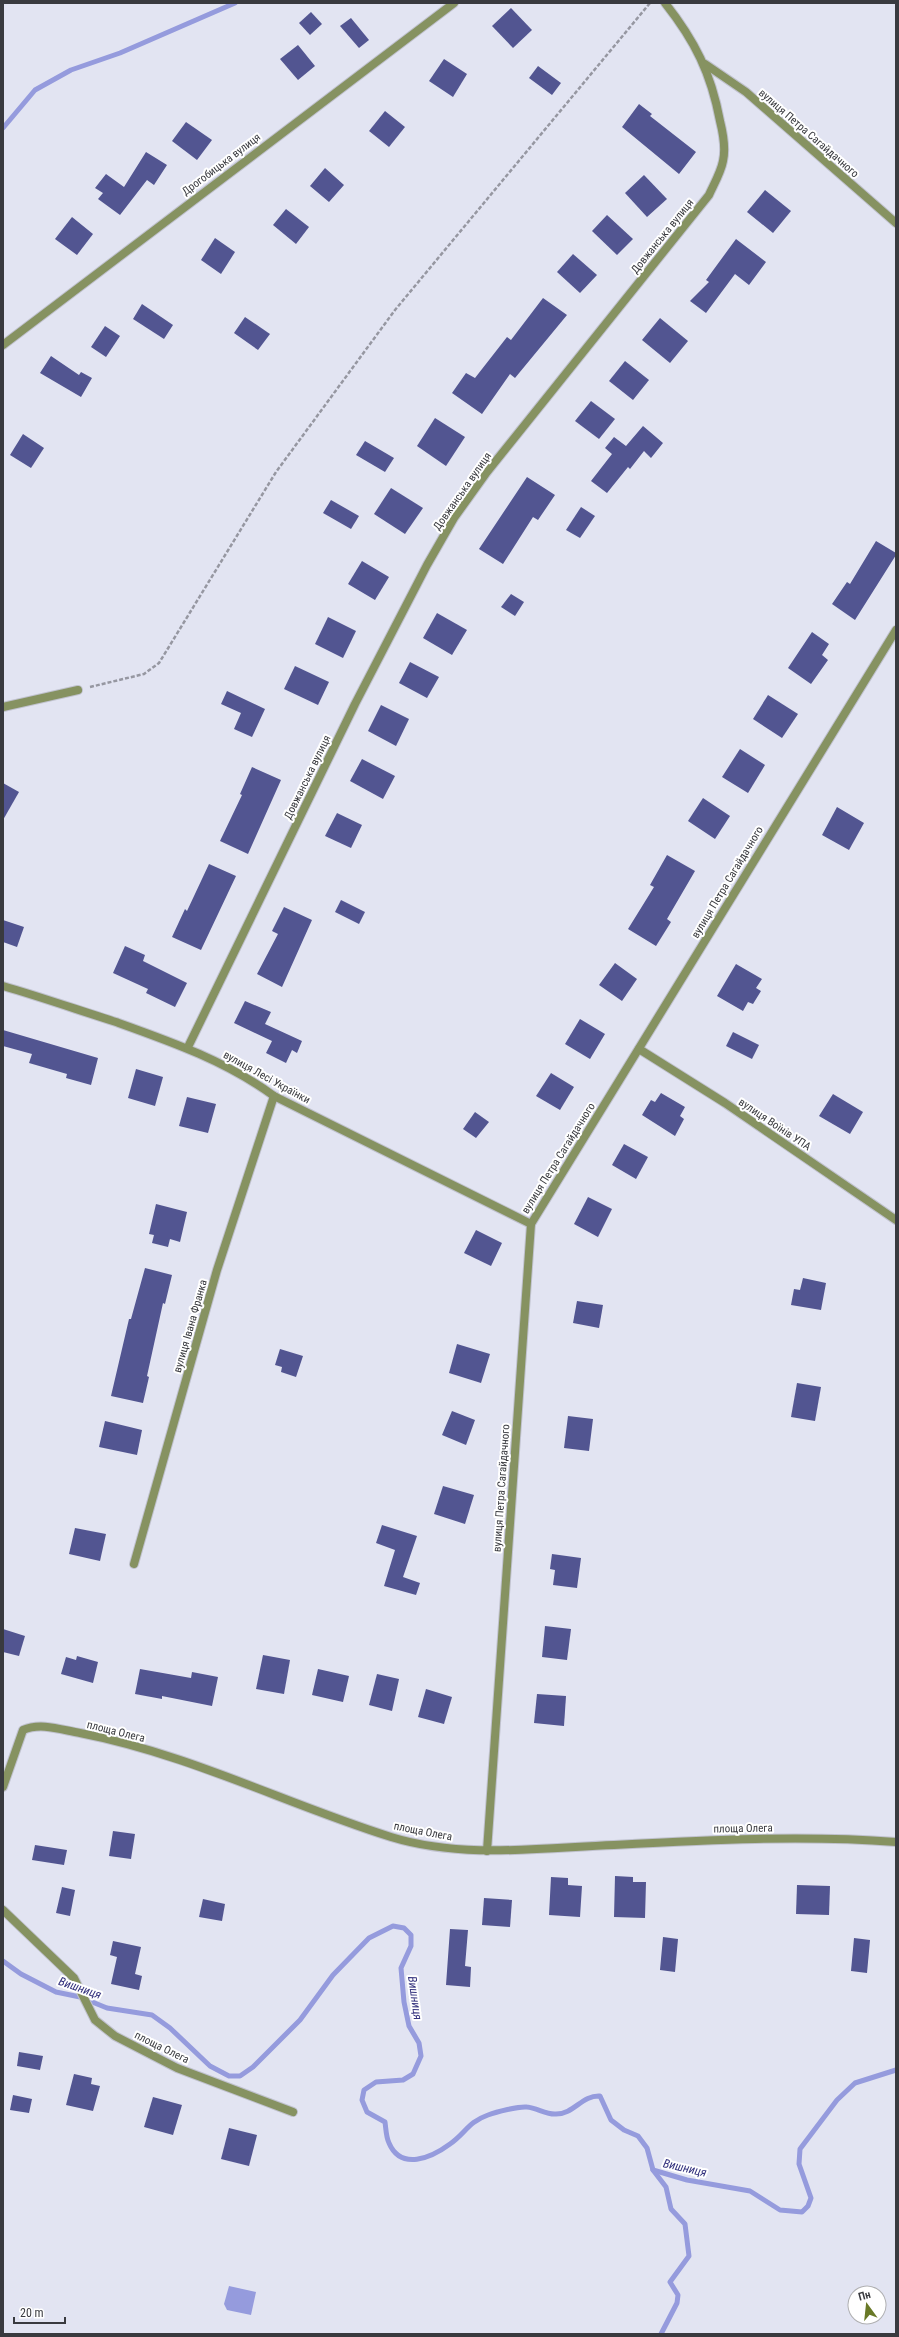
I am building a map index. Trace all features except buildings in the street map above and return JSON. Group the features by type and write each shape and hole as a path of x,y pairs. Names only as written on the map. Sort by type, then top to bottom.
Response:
{"street":[{"name":"Дрогобицька вулиця","path":"3,345 454,3"},
{"name":"Довжанська вулиця","path":"188,1047 355,704 427,565 454,518 487,472 709,194 723,160 723,134 716,101 705,64 686,31 665,3"},
{"name":"вулиця Петра Сагайдачного","path":"705,64 746,92 896,223"},
{"name":"вулиця Петра Сагайдачного","path":"486,1851 531,1224 896,630"},
{"path":"3,707 78,690"},
{"name":"вулиця Лесі Українки","path":"3,986 40,996 188,1047 248,1077 274,1096 531,1224"},
{"name":"вулиця Воїнів УПА","path":"639,1049 725,1103 896,1220"},
{"name":"вулиця Івана Франка","path":"134,1564 217,1270 274,1096"},
{"name":"площа Олега","path":"3,1787 23,1730 44,1726 101,1737 160,1753 231,1776 394,1838 465,1851 709,1840 836,1837 896,1842"},
{"name":"площа Олега","path":"3,1910 74,1978 95,2020 115,2036 177,2068 293,2112"}],"path":[{"path":"78,690 144,674 159,663 276,472 386,323 650,3"}],"water":[{"path":"229,2286 256,2292 251,2315 227,2310 224,2304"}],"waterway":[{"path":"3,128 35,90 71,70 120,53 235,3"},
{"name":"Вишниця","path":"3,1961 21,1974 56,1992 80,1997 107,2008 152,2015 170,2028 210,2066 229,2076 240,2076 253,2067 300,2020 333,1975 369,1938 393,1926 404,1928 411,1935 411,1946 401,1968 404,2002 409,2026 419,2043 421,2056 413,2074 403,2080 376,2082 364,2090 362,2100 367,2112 385,2122 389,2143 394,2152 401,2157 409,2159 426,2157 434,2154 455,2140 476,2121 492,2114 523,2107 556,2114 568,2111 588,2098 600,2096 611,2120 624,2130 638,2136 647,2148 653,2170 687,2180 750,2191 780,2210 802,2212 808,2206 811,2198 799,2164 800,2149 837,2100 855,2083 896,2070"},
{"path":"653,2170 666,2187 671,2209 685,2224 689,2256 670,2282 678,2295 677,2303 661,2334"}]}
